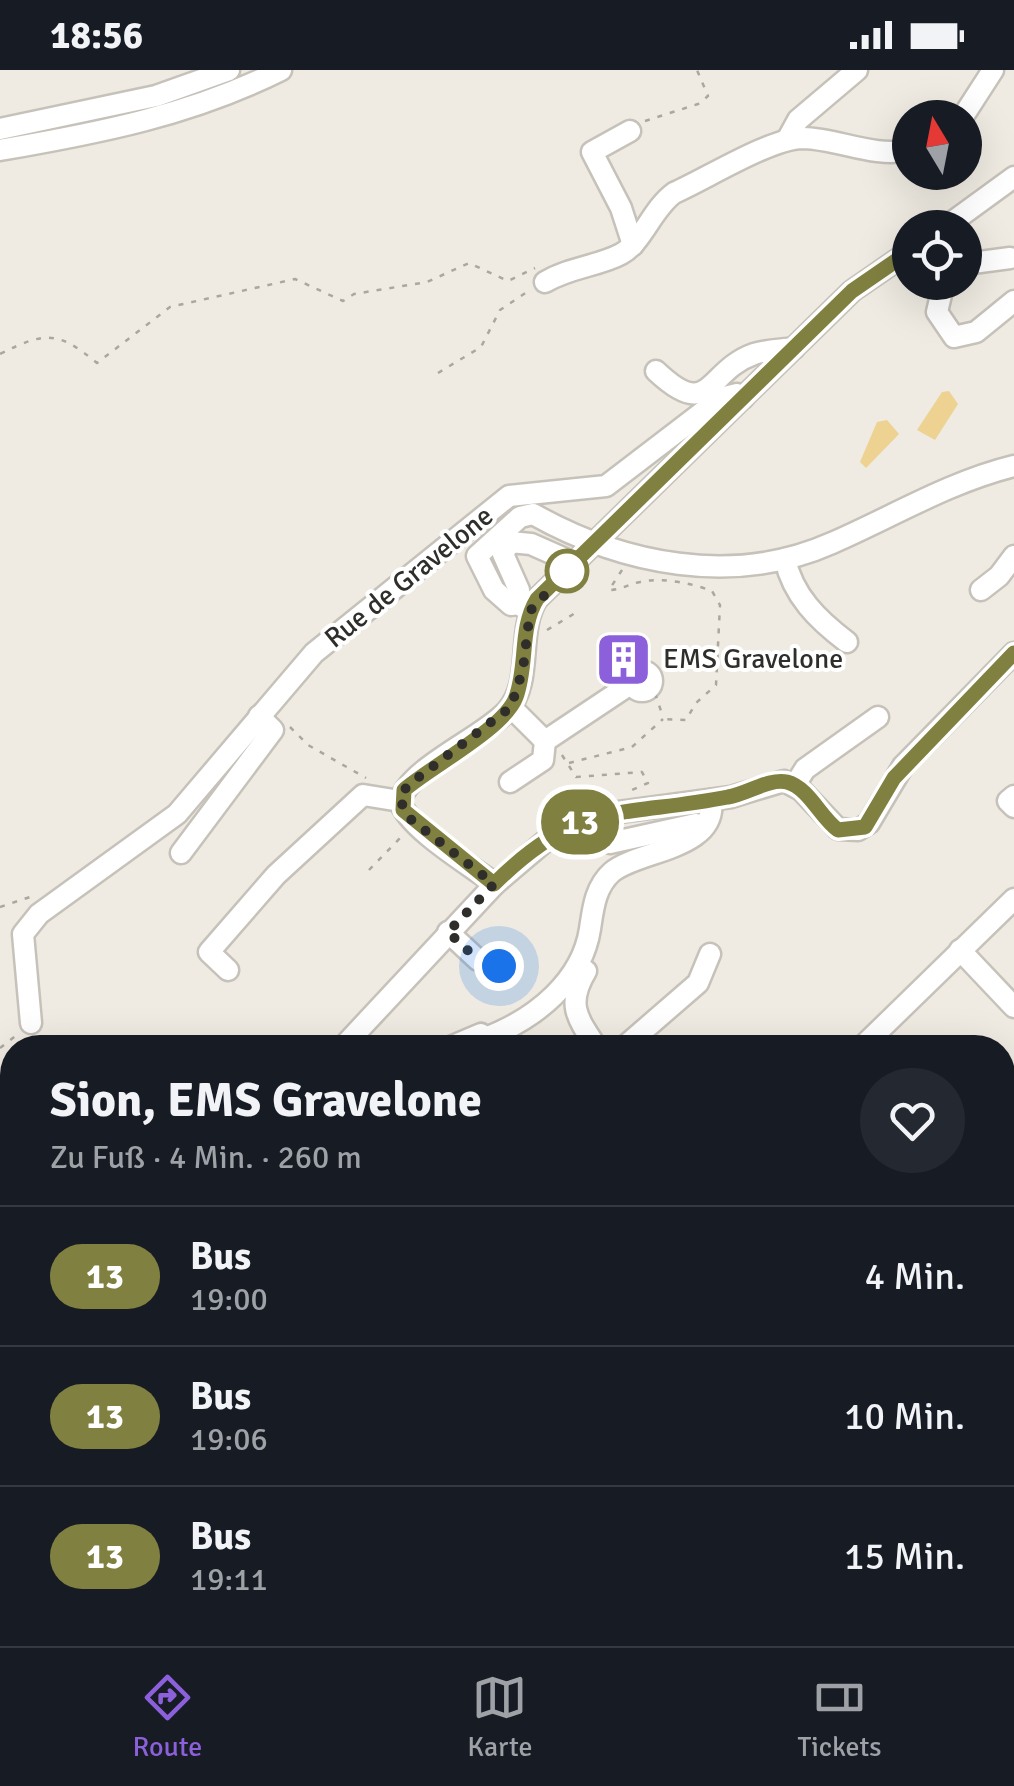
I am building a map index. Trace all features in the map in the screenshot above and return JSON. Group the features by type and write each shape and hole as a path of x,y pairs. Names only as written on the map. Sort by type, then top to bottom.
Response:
{"street":[{"path":"0,128 156,96 229,70"},
{"path":"0,150 150,123 226,98 281,70"},
{"path":"787,140 798,120 857,70"},
{"path":"973,100 992,70"},
{"path":"630,131 592,152 621,208 633,245"},
{"path":"547,271 620,255 633,245 659,204 674,193 787,140 892,152"},
{"path":"969,210 1014,178"},
{"path":"982,262 1010,258"},
{"name":"Rue de Gravelone","path":"30,1023 23,934 39,914 177,814 314,653 509,496 531,490 606,486 721,398 737,394 743,398 852,291 892,263"},
{"path":"939,300 936,312 954,337 976,332 1014,300"},
{"path":"656,370 688,395 699,395 752,355 794,348"},
{"path":"524,607 743,398"},
{"path":"524,607 511,605 494,590 476,556 520,516 532,514 570,535 598,540 628,556 675,564 745,565 785,559 828,545 931,495 1014,466"},
{"path":"494,884 415,824 400,800 415,780 511,707 523,669 524,607 503,554 510,542 531,544 574,563"},
{"path":"981,590 999,576 1014,556"},
{"path":"785,559 789,577 816,618 847,642"},
{"path":"354,1035 494,884 555,833 597,815 711,800 775,782 795,785 838,830 865,827 894,778 1014,653"},
{"path":"510,782 543,760 548,740 642,682"},
{"path":"511,707 548,740"},
{"path":"795,785 805,769 878,717"},
{"path":"182,853 274,730 262,718"},
{"path":"228,970 209,952 276,875 364,795 400,800"},
{"path":"1014,796 1008,801 1014,807"},
{"path":"589,1035 572,1008 574,991 594,952 590,912 611,873 675,846 707,822 711,800"},
{"path":"610,842 707,822"},
{"path":"874,1035 1014,899"},
{"path":"502,1035 560,990 581,962 591,927"},
{"path":"448,932 478,960 499,966"},
{"path":"960,950 1014,1007"},
{"path":"637,1035 698,983 710,954"}],"path":[{"path":"630,131 665,112 698,104 708,96 697,70"},
{"path":"0,354 32,338 66,338 98,363 170,307 296,280 344,300 354,294 428,282 468,263 508,281 547,271"},
{"path":"438,373 481,347 500,310 547,271"},
{"path":"568,763 632,747 663,719 686,720 716,686 717,597 704,588 670,581 638,582 622,590 609,590 613,579"},
{"path":"544,631 577,612"},
{"path":"642,682 663,719"},
{"path":"262,718 273,710 308,744 372,781"},
{"path":"548,740 576,776 642,772 648,783"},
{"path":"368,870 415,824"},
{"path":"16,1035 30,1023"}],"shaded area":[{"path":"949,391 958,404 935,440 917,430 942,392"},
{"path":"887,420 899,434 866,468 860,462 877,422"}],"bus line":[{"name":"13","path":"892,263 852,291 537,599 526,624 523,669 511,707 404,790 400,800 403,810 415,824 494,884 555,833 597,815 731,797 775,782 795,785 838,830 858,830 869,823 904,766 1014,653"}],"place":[{"name":"EMS Gravelone","path":"624,659"}],"route":[{"path":"499,966 478,960 448,932 494,884 409,818 400,800 415,780 511,707 523,669 530,611 537,599 567,571"}]}
